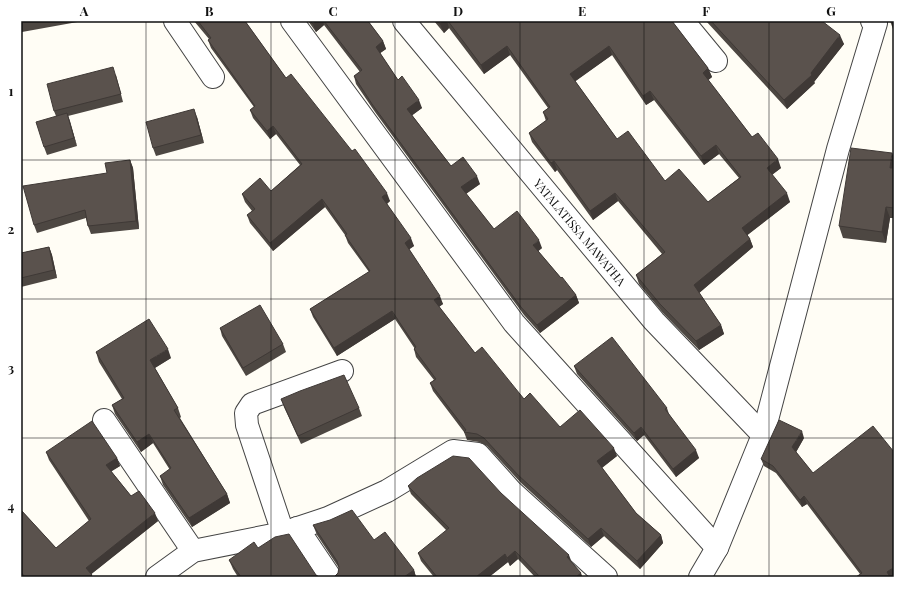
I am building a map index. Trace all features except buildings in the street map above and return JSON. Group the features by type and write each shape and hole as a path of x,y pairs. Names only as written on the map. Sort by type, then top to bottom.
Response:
{"street":[{"path":"175,21 213,77"},
{"path":"292,21 514,323 717,548"},
{"name":"YATALATISSA MAWATHA","path":"404,21 654,321 763,435"},
{"path":"683,21 716,61"},
{"path":"700,577 717,548 763,435 838,149 874,22"},
{"path":"330,577 290,531 247,425 246,414 252,404 342,371"},
{"path":"104,420 193,551"},
{"path":"157,577 193,551 290,531 328,518 388,491 453,451 478,454 512,492 606,577"}]}
